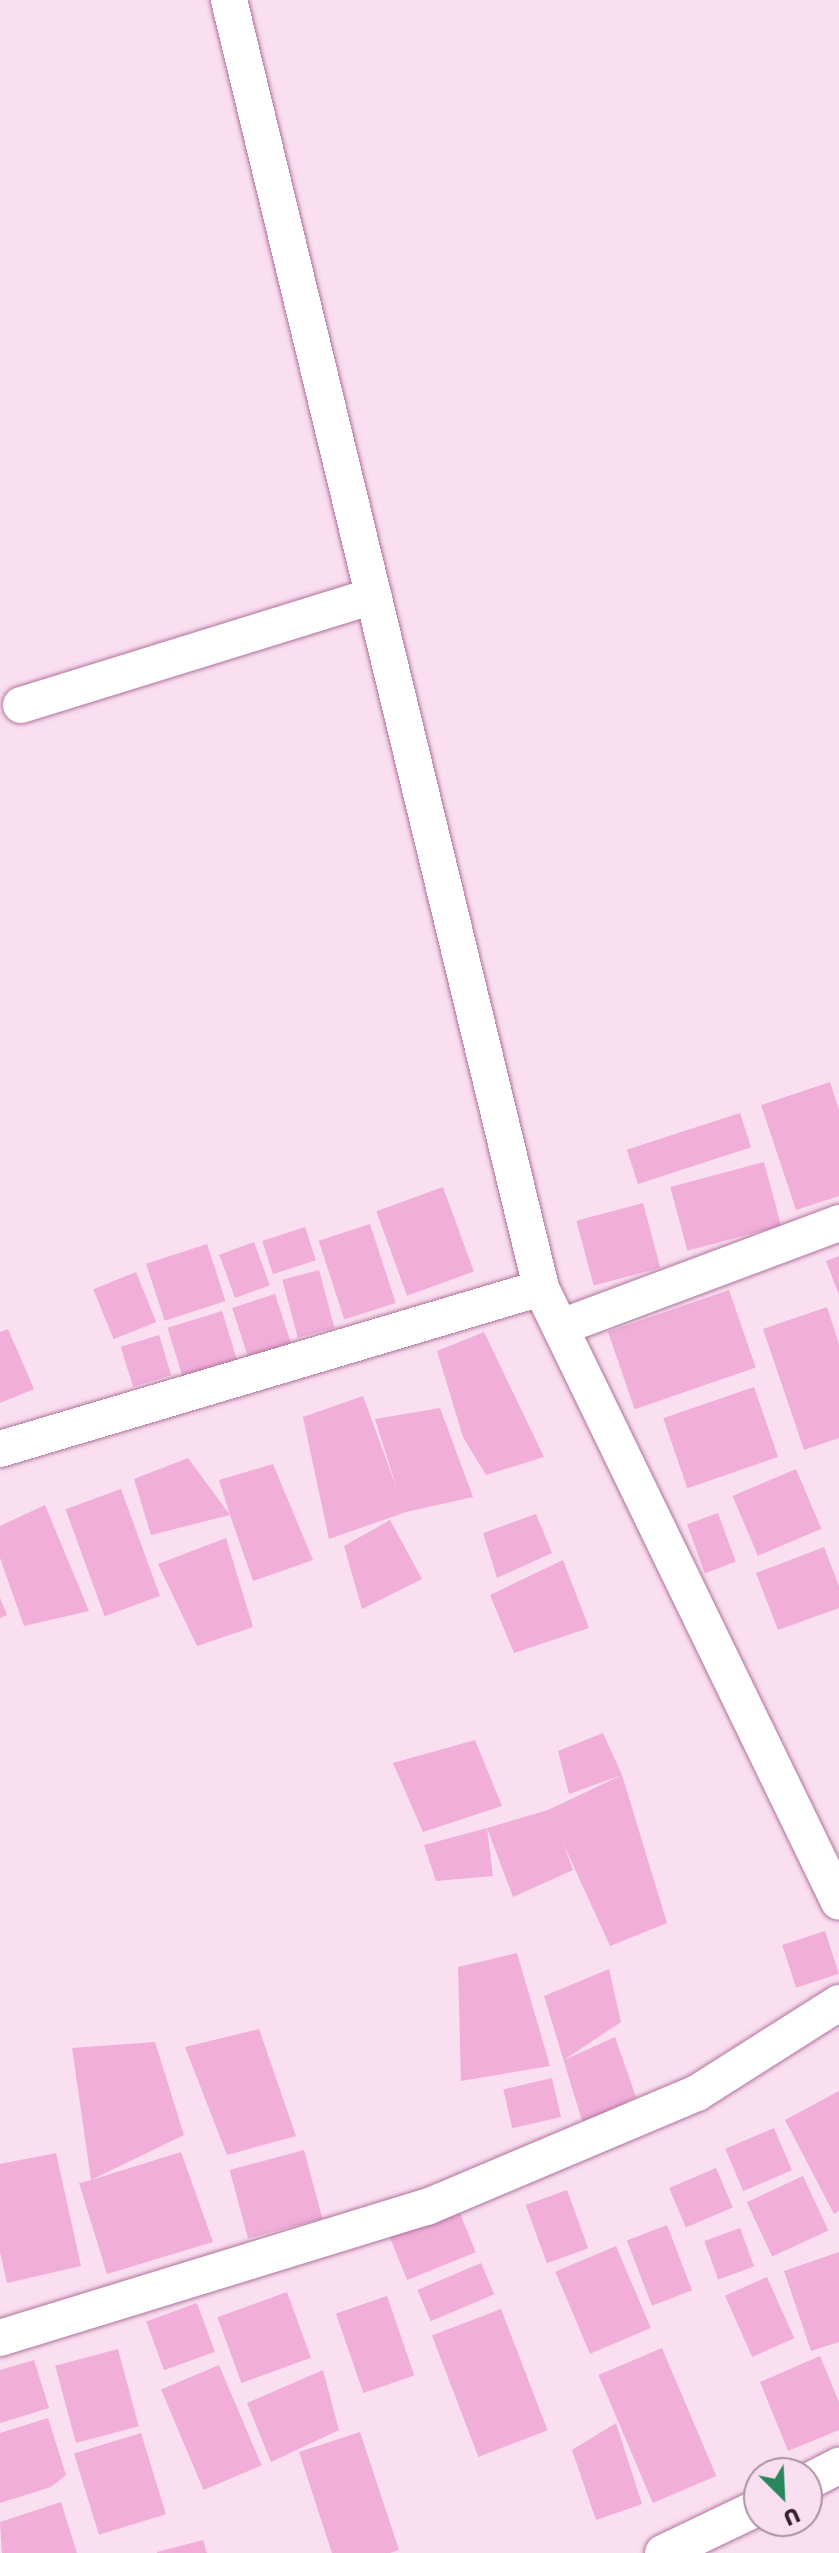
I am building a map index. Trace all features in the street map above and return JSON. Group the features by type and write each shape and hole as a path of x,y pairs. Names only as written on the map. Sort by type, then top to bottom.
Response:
{"street":[{"path":"229,0 541,1288 839,1902"},
{"path":"21,705 374,596"},
{"path":"561,1327 839,1223"},
{"path":"0,1449 541,1288"},
{"path":"0,2338 427,2207 697,2093 839,2003"},
{"path":"663,2553 743,2515"}],"building":[{"path":"830,1082 839,1110 839,1196 796,1210 761,1105"},
{"path":"740,1113 751,1147 638,1184 627,1150"},
{"path":"764,1162 781,1226 687,1251 670,1187"},
{"path":"443,1187 474,1272 407,1296 376,1211"},
{"path":"643,1203 660,1268 594,1286 576,1221"},
{"path":"370,1224 396,1303 344,1320 319,1241"},
{"path":"305,1227 316,1260 273,1274 262,1241"},
{"path":"254,1242 270,1285 235,1298 219,1255"},
{"path":"207,1244 226,1301 165,1321 146,1264"},
{"path":"839,1256 839,1295 826,1261"},
{"path":"319,1270 335,1328 298,1338 282,1280"},
{"path":"136,1272 156,1322 114,1339 93,1289"},
{"path":"729,1290 756,1368 635,1409 608,1332"},
{"path":"275,1294 292,1346 249,1360 232,1308"},
{"path":"827,1307 839,1344 839,1438 804,1450 763,1329"},
{"path":"222,1311 238,1363 183,1379 167,1328"},
{"path":"8,1329 34,1389 0,1403 0,1332"},
{"path":"484,1332 544,1457 486,1475 463,1437 437,1351"},
{"path":"159,1335 171,1375 133,1387 121,1347"},
{"path":"754,1387 778,1457 687,1488 663,1418"},
{"path":"363,1396 397,1489 375,1419 440,1408 473,1497 406,1512 329,1539 303,1417"},
{"path":"188,1458 230,1515 151,1535 134,1479"},
{"path":"273,1464 313,1560 253,1581 219,1480"},
{"path":"796,1469 821,1529 758,1556 732,1496"},
{"path":"121,1489 160,1596 105,1616 66,1509"},
{"path":"45,1505 89,1611 24,1626 0,1558 0,1526"},
{"path":"718,1513 736,1562 705,1573 687,1524"},
{"path":"536,1514 552,1553 497,1578 483,1533"},
{"path":"390,1520 422,1579 362,1609 344,1546"},
{"path":"226,1538 253,1627 197,1646 158,1564"},
{"path":"824,1547 839,1586 839,1608 778,1630 756,1573"},
{"path":"563,1560 589,1628 514,1653 490,1595"},
{"path":"0,1598 7,1615 0,1618"},
{"path":"603,1733 622,1775 569,1794 558,1751"},
{"path":"475,1740 502,1806 423,1832 393,1763"},
{"path":"622,1775 667,1923 610,1946 563,1843 573,1870 513,1897 487,1828 548,1810"},
{"path":"487,1828 493,1876 436,1881 424,1845"},
{"path":"825,1931 839,1974 796,1988 782,1945"},
{"path":"517,1953 550,2066 461,2081 458,1967"},
{"path":"609,1969 621,2022 564,2060 615,2037 636,2097 583,2124 544,1996"},
{"path":"259,2029 296,2136 227,2155 185,2047"},
{"path":"155,2042 184,2135 91,2180 72,2048"},
{"path":"552,2078 561,2117 512,2128 503,2089"},
{"path":"839,2091 839,2211 834,2214 785,2120"},
{"path":"774,2128 792,2170 743,2191 725,2149"},
{"path":"304,2150 322,2219 248,2239 230,2170"},
{"path":"181,2152 213,2242 107,2274 79,2183"},
{"path":"56,2153 81,2266 7,2283 0,2252 0,2164"},
{"path":"716,2168 733,2208 686,2228 669,2188"},
{"path":"803,2176 828,2230 772,2257 747,2202"},
{"path":"567,2190 588,2248 547,2263 526,2205"},
{"path":"457,2206 476,2252 407,2280 388,2234"},
{"path":"667,2225 692,2290 652,2306 627,2240"},
{"path":"740,2228 754,2267 718,2280 704,2241"},
{"path":"616,2246 651,2328 590,2354 555,2272"},
{"path":"839,2252 839,2342 811,2351 784,2271"},
{"path":"481,2263 494,2294 431,2321 417,2290"},
{"path":"767,2277 794,2338 752,2357 725,2296"},
{"path":"287,2292 311,2358 241,2383 217,2317"},
{"path":"387,2296 414,2375 363,2393 336,2314"},
{"path":"197,2303 215,2352 164,2370 146,2321"},
{"path":"501,2309 548,2430 479,2457 432,2336"},
{"path":"662,2348 716,2476 653,2503 598,2375"},
{"path":"118,2349 139,2426 76,2443 55,2366"},
{"path":"820,2356 839,2402 839,2430 788,2451 760,2382"},
{"path":"34,2360 49,2408 0,2423 0,2370"},
{"path":"219,2365 262,2465 204,2490 161,2390"},
{"path":"323,2370 339,2430 271,2462 247,2403"},
{"path":"48,2418 66,2475 51,2487 0,2503 0,2433"},
{"path":"616,2423 642,2504 596,2520 572,2450"},
{"path":"360,2432 399,2550 390,2553 332,2553 299,2452"},
{"path":"141,2433 166,2514 99,2535 74,2453"},
{"path":"61,2502 77,2553 2,2553 0,2522"},
{"path":"203,2540 207,2553 157,2553 157,2552"}]}
